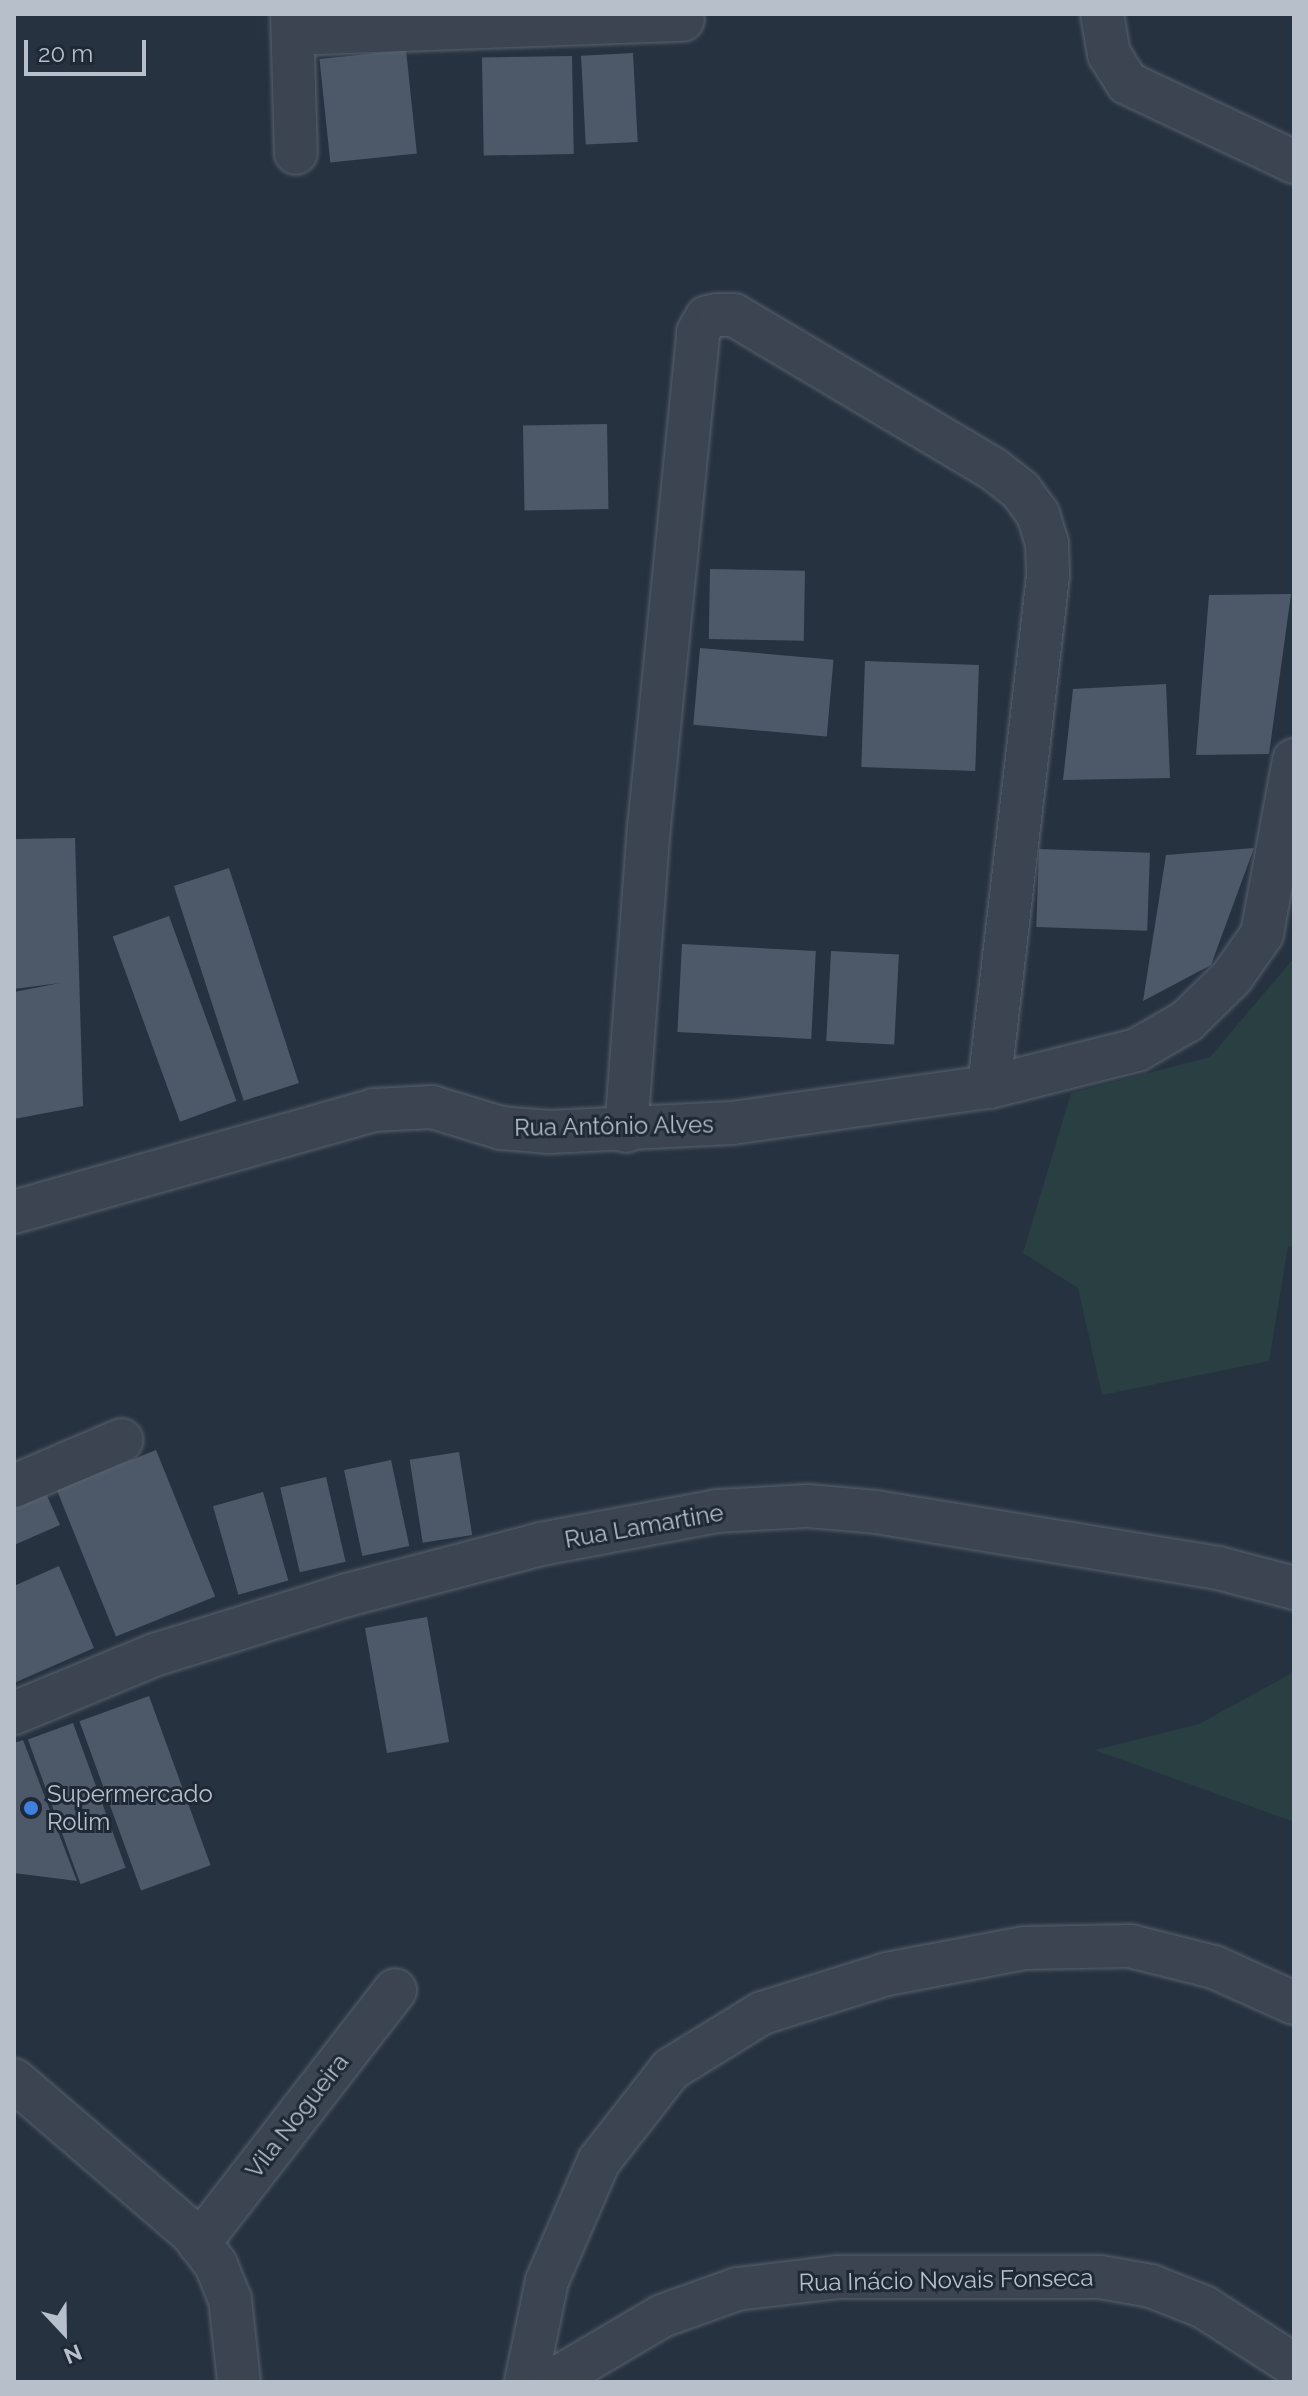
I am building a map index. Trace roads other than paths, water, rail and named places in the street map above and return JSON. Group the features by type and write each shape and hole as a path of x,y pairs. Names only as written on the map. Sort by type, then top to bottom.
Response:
{"street":[{"path":"1102,14 1109,54 1127,83 1294,162"},
{"path":"296,153 293,24 683,20"},
{"path":"626,1131 649,827 698,332 707,317 717,315 734,315 992,468 1021,491 1038,514 1047,544 1048,576 989,1087"},
{"name":"Rua Antônio Alves","path":"14,1212 304,1127 388,1108 432,1107 501,1128 626,1131 732,1123 989,1087 1137,1050 1187,1021 1232,977 1262,934 1294,760"},
{"path":"14,1486 122,1440"},
{"name":"Rua Lamartine","path":"14,1713 154,1655 347,1595 541,1544 717,1511 808,1506 876,1512 1218,1568 1294,1588"},
{"path":"526,2382 547,2281 599,2161 671,2069 762,2013 887,1974 1025,1948 1115,1946 1214,1967 1294,2003"},
{"name":"Vila Nogueira","path":"199,2243 395,1990"},
{"path":"14,2080 199,2243 216,2265 230,2299 239,2382"},
{"name":"Rua Inácio Novais Fonseca","path":"550,2382 677,2311 737,2289 837,2277 1100,2277 1151,2286 1217,2314 1294,2365"}],"place":[{"name":"Supermercado Rolim","path":"31,1808"}]}
